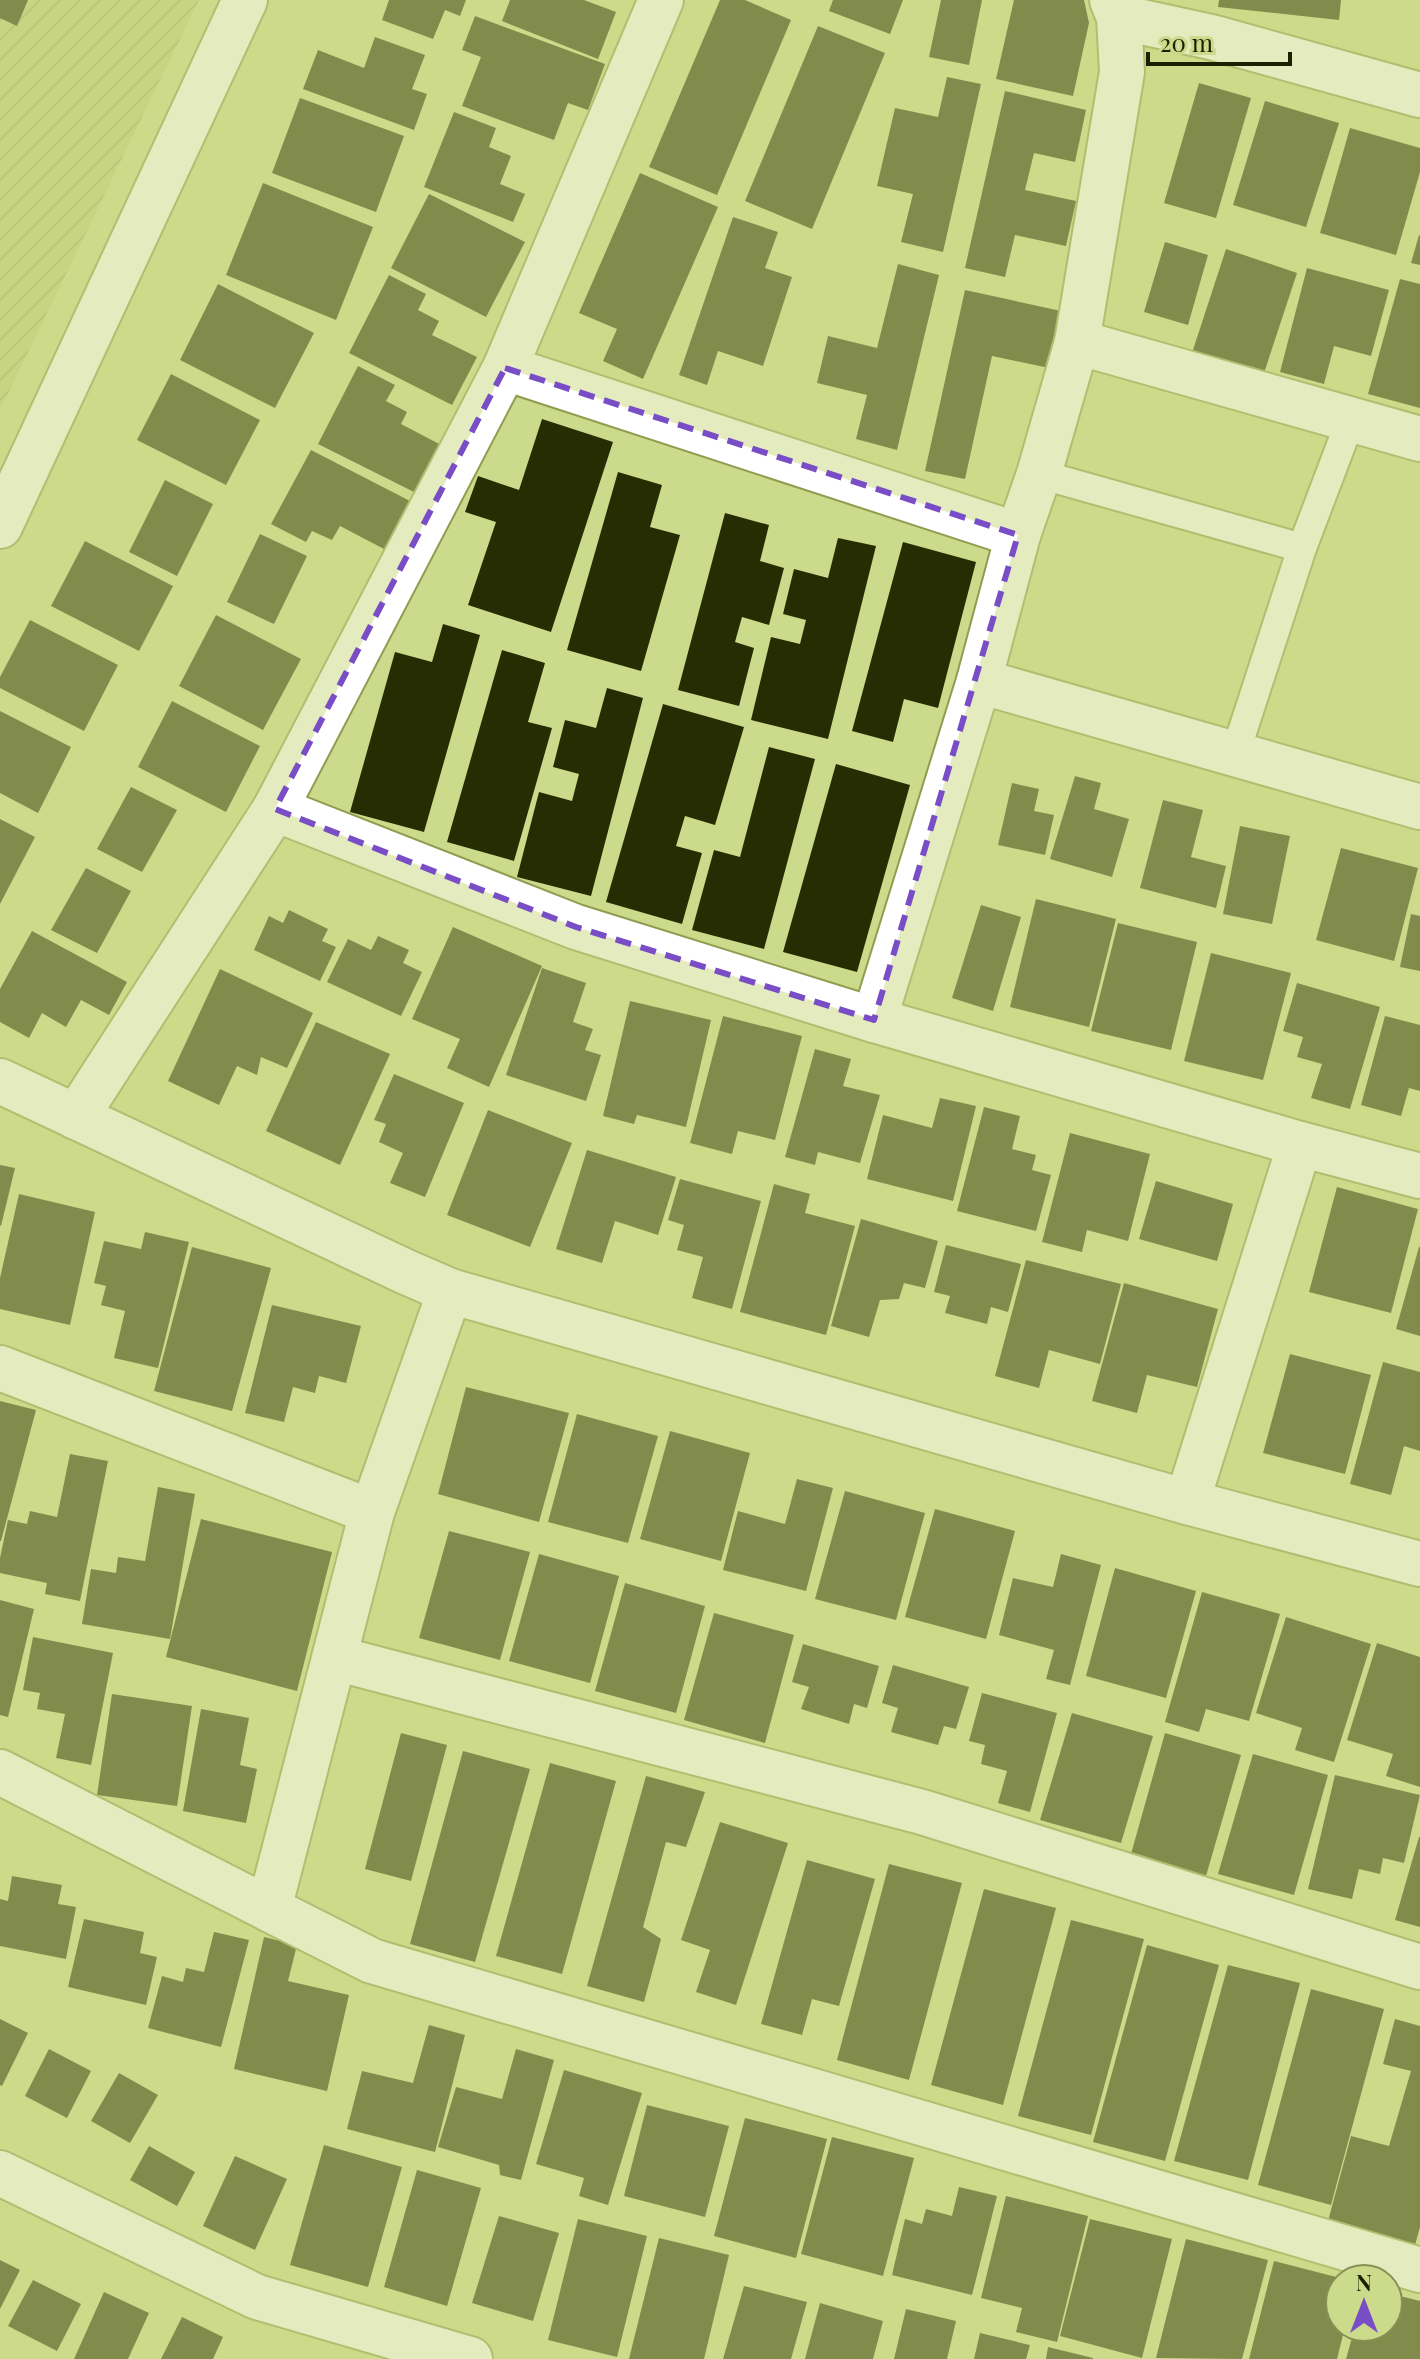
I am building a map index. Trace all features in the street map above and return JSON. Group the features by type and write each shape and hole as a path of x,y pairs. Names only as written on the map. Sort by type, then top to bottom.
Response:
{"street":[{"path":"0,526 245,0"},
{"path":"76,1117 275,809 505,368 661,0"},
{"path":"874,1020 979,681 1018,535 1077,342 1122,72 1116,9 1420,95"},
{"path":"1077,342 1420,439"},
{"path":"505,368 1018,535"},
{"path":"979,681 1420,807"},
{"path":"275,809 576,927 874,1020 1420,1176"},
{"path":"0,1081 450,1291 1187,1502 1420,1564"},
{"path":"1187,1502 1300,1144"},
{"path":"269,1909 372,1512 450,1291"},
{"path":"0,1368 372,1512"},
{"path":"335,1658 922,1812 1420,1967"},
{"path":"0,1772 372,1961 1420,2270"},
{"path":"0,2173 257,2297 470,2359"}],"lane":[{"path":"1235,754 1302,548 1351,419"},
{"path":"1039,474 1302,548"}],"highlighted area":[{"path":"505,368 1018,535 874,1020 576,927 275,809"}],"shaded area":[{"path":"0,0 199,0 0,410"}],"building":[{"path":"0,0 28,0 17,26 0,18"},
{"path":"389,0 466,0 460,16 445,10 433,39 382,20"},
{"path":"510,0 584,0 616,12 598,59 502,21"},
{"path":"720,0 745,0 791,20 717,195 649,167"},
{"path":"833,0 903,0 890,34 829,11"},
{"path":"941,0 982,0 969,65 929,57"},
{"path":"1014,0 1084,0 1089,23 1073,96 996,79"},
{"path":"1219,0 1341,0 1339,20 1218,7"},
{"path":"475,16 605,64 588,110 568,103 554,140 462,106 481,57 462,50"},
{"path":"818,26 885,53 812,229 745,201"},
{"path":"375,37 425,55 412,89 427,94 414,130 303,89 318,50 364,68"},
{"path":"947,77 981,84 943,252 901,242 913,194 877,186 895,108 938,117"},
{"path":"1199,83 1251,98 1216,218 1164,203"},
{"path":"1005,91 1086,110 1075,162 1034,153 1025,190 1076,201 1066,246 1015,235 1005,277 965,268"},
{"path":"300,98 404,136 376,212 272,173"},
{"path":"1265,101 1339,123 1306,227 1233,205"},
{"path":"454,112 496,128 489,147 511,156 500,184 525,194 513,222 424,187"},
{"path":"1350,128 1420,148 1420,172 1396,255 1320,233"},
{"path":"640,173 718,207 643,379 603,361 617,329 579,313"},
{"path":"263,183 373,227 336,320 226,275"},
{"path":"429,194 525,242 486,317 391,268"},
{"path":"733,217 778,232 765,268 792,277 763,366 718,351 707,385 679,375"},
{"path":"1420,236 1420,265 1411,263"},
{"path":"1165,242 1208,255 1188,325 1144,312"},
{"path":"1226,249 1297,273 1263,376 1192,353"},
{"path":"898,264 939,275 897,450 856,439 867,395 817,383 828,336 877,348"},
{"path":"1307,268 1389,290 1371,356 1334,346 1324,384 1280,372"},
{"path":"389,275 426,294 418,310 439,321 432,335 477,357 452,405 349,353"},
{"path":"1400,279 1420,284 1420,408 1368,394"},
{"path":"218,284 314,333 275,408 180,360"},
{"path":"965,290 1061,311 1049,368 992,356 965,479 925,471"},
{"path":"358,366 395,385 386,401 407,412 401,424 445,447 420,495 318,444"},
{"path":"171,374 260,420 226,485 137,440"},
{"path":"542,419 613,442 551,632 468,605 496,522 465,512 478,476 519,490"},
{"path":"311,450 410,501 386,550 340,526 332,540 312,531 306,542 271,524"},
{"path":"618,472 662,485 650,527 680,535 641,671 567,650"},
{"path":"165,480 213,504 177,576 129,552"},
{"path":"725,513 769,525 760,561 784,568 769,625 742,617 735,642 754,648 739,706 678,690"},
{"path":"260,534 307,556 274,624 227,602"},
{"path":"838,538 876,546 828,739 751,720 771,637 800,644 806,620 783,614 794,569 828,578"},
{"path":"85,541 173,586 139,651 51,606"},
{"path":"903,542 976,562 938,708 904,699 893,742 852,731"},
{"path":"216,615 301,659 263,730 179,686"},
{"path":"30,620 118,665 84,731 0,688 0,677"},
{"path":"443,624 480,635 424,832 350,812 395,652 432,662"},
{"path":"502,650 545,663 528,722 552,728 514,861 447,842"},
{"path":"607,688 643,698 591,896 517,877 539,792 572,801 579,774 553,767 565,720 596,728"},
{"path":"172,701 260,746 226,812 138,767"},
{"path":"663,704 744,727 715,825 685,816 676,846 702,853 682,924 606,902"},
{"path":"0,711 71,747 38,813 0,793"},
{"path":"769,747 815,759 764,949 692,930 714,850 740,857"},
{"path":"836,764 910,785 857,972 783,952"},
{"path":"1075,776 1101,783 1094,809 1129,819 1112,877 1050,859"},
{"path":"1012,783 1039,789 1034,811 1054,815 1045,855 998,845"},
{"path":"131,787 177,810 142,872 97,849"},
{"path":"1163,800 1203,810 1191,857 1226,866 1216,908 1140,888"},
{"path":"0,819 35,837 0,904"},
{"path":"1240,826 1290,836 1272,924 1223,914"},
{"path":"1341,848 1418,868 1394,961 1316,940"},
{"path":"86,868 131,891 97,953 51,930"},
{"path":"1036,899 1116,919 1089,1027 1010,1007"},
{"path":"981,905 1021,917 993,1011 952,998"},
{"path":"289,910 328,929 322,941 336,947 320,981 254,950 269,916 283,923"},
{"path":"1411,914 1420,916 1420,971 1400,967"},
{"path":"1118,923 1197,942 1171,1050 1091,1031"},
{"path":"453,927 542,966 489,1087 447,1068 460,1039 412,1019"},
{"path":"32,931 127,982 109,1015 81,1000 66,1027 42,1013 29,1038 0,1022 0,989"},
{"path":"378,936 409,950 403,963 422,972 401,1016 327,982 348,939 371,950"},
{"path":"1211,953 1291,973 1263,1080 1184,1061"},
{"path":"542,968 586,983 573,1022 593,1029 585,1050 601,1055 586,1101 506,1075"},
{"path":"220,969 313,1013 287,1068 261,1057 257,1075 237,1066 219,1105 168,1081"},
{"path":"1297,983 1380,1007 1350,1109 1311,1098 1322,1064 1297,1057 1303,1037 1283,1031"},
{"path":"630,1001 711,1020 686,1127 637,1115 634,1124 603,1116"},
{"path":"723,1016 802,1036 775,1140 738,1131 732,1154 690,1143"},
{"path":"1385,1016 1420,1025 1420,1091 1409,1088 1401,1116 1361,1105"},
{"path":"316,1022 390,1054 340,1165 266,1131"},
{"path":"815,1049 851,1059 843,1086 880,1095 860,1163 818,1152 815,1165 785,1157"},
{"path":"394,1074 464,1103 425,1197 390,1183 403,1153 379,1142 386,1124 374,1120"},
{"path":"940,1098 976,1106 953,1201 867,1179 883,1115 932,1128"},
{"path":"984,1107 1020,1116 1012,1149 1036,1155 1032,1170 1051,1175 1036,1231 957,1211"},
{"path":"488,1110 572,1143 530,1247 447,1215"},
{"path":"1070,1133 1150,1154 1128,1241 1087,1230 1082,1252 1042,1242"},
{"path":"587,1150 676,1177 658,1235 615,1221 602,1263 556,1249"},
{"path":"0,1165 15,1168 1,1226 0,1225"},
{"path":"680,1179 761,1201 732,1309 692,1298 703,1257 677,1250 684,1225 668,1220"},
{"path":"1156,1181 1233,1204 1217,1261 1139,1239"},
{"path":"774,1184 810,1194 805,1213 855,1226 826,1335 740,1312"},
{"path":"1337,1187 1418,1209 1391,1313 1309,1292"},
{"path":"19,1194 95,1212 70,1325 0,1309 0,1278"},
{"path":"861,1219 938,1241 925,1288 904,1283 899,1299 880,1300 869,1337 831,1326"},
{"path":"145,1232 189,1242 158,1368 114,1358 125,1311 101,1305 106,1286 94,1283 104,1241 141,1249"},
{"path":"946,1245 1021,1264 1008,1312 991,1307 987,1324 945,1313 950,1296 934,1292"},
{"path":"192,1247 271,1268 232,1411 154,1391"},
{"path":"1420,1247 1420,1336 1396,1329"},
{"path":"1026,1260 1121,1284 1100,1364 1049,1350 1039,1388 995,1376"},
{"path":"1124,1283 1218,1309 1197,1387 1147,1375 1137,1413 1092,1401"},
{"path":"272,1305 361,1326 346,1383 319,1376 315,1393 293,1387 284,1422 245,1413"},
{"path":"1290,1354 1371,1375 1345,1474 1263,1453"},
{"path":"1383,1362 1420,1372 1420,1451 1404,1446 1391,1495 1350,1484"},
{"path":"466,1387 569,1413 539,1522 438,1494"},
{"path":"0,1401 36,1410 1,1541 0,1541"},
{"path":"577,1414 658,1436 628,1543 548,1522"},
{"path":"670,1431 750,1453 721,1561 640,1539"},
{"path":"70,1454 108,1461 80,1601 45,1594 47,1583 0,1573 8,1520 27,1524 30,1511 57,1517"},
{"path":"797,1479 833,1488 806,1591 723,1570 738,1511 785,1524"},
{"path":"158,1487 195,1494 170,1639 82,1624 91,1569 116,1573 118,1557 145,1561"},
{"path":"845,1491 925,1513 896,1620 815,1599"},
{"path":"935,1509 1015,1531 986,1639 905,1617"},
{"path":"201,1519 332,1552 297,1691 166,1657"},
{"path":"449,1531 530,1552 500,1660 419,1638"},
{"path":"539,1554 619,1576 590,1683 509,1661"},
{"path":"1061,1554 1101,1565 1070,1685 1046,1679 1054,1650 999,1635 1013,1578 1053,1587"},
{"path":"1115,1568 1196,1591 1166,1698 1086,1676"},
{"path":"625,1583 705,1606 676,1713 595,1691"},
{"path":"1202,1592 1280,1614 1249,1721 1206,1709 1199,1732 1165,1722"},
{"path":"0,1600 34,1609 8,1717 0,1715"},
{"path":"714,1613 794,1635 765,1743 684,1720"},
{"path":"1286,1617 1371,1644 1334,1762 1295,1750 1302,1728 1256,1713"},
{"path":"33,1637 113,1653 91,1765 56,1758 65,1714 37,1709 40,1693 23,1690"},
{"path":"1377,1643 1420,1657 1420,1787 1386,1776 1393,1754 1347,1740"},
{"path":"803,1644 879,1666 867,1708 854,1704 849,1724 801,1709 809,1687 792,1682"},
{"path":"893,1665 969,1687 956,1729 944,1726 938,1745 891,1732 898,1708 882,1703"},
{"path":"982,1693 1057,1713 1030,1812 998,1803 1007,1771 981,1764 985,1745 969,1741"},
{"path":"112,1694 192,1706 177,1806 97,1795"},
{"path":"201,1709 249,1718 240,1765 257,1769 246,1823 183,1811"},
{"path":"1072,1713 1153,1736 1121,1843 1040,1820"},
{"path":"401,1733 447,1745 411,1881 365,1869"},
{"path":"1165,1733 1241,1755 1206,1876 1131,1854"},
{"path":"463,1751 530,1769 475,1962 410,1944"},
{"path":"1253,1754 1328,1775 1294,1895 1218,1874"},
{"path":"550,1763 616,1781 562,1974 496,1956"},
{"path":"1335,1775 1420,1795 1404,1863 1383,1858 1380,1874 1359,1869 1352,1899 1308,1889"},
{"path":"646,1776 705,1792 686,1847 666,1842 643,1927 661,1939 644,2002 587,1986"},
{"path":"720,1822 788,1843 736,2005 696,1992 710,1950 681,1940"},
{"path":"1420,1837 1420,1927 1395,1920"},
{"path":"807,1860 875,1879 839,2006 812,1999 802,2035 761,2024"},
{"path":"889,1864 962,1883 909,2080 837,2060"},
{"path":"12,1876 62,1885 58,1904 76,1907 66,1959 0,1946 0,1899 8,1901"},
{"path":"984,1889 1056,1908 1003,2105 931,2085"},
{"path":"84,1919 144,1932 140,1953 157,1957 146,2005 68,1987"},
{"path":"1071,1920 1144,1939 1091,2135 1018,2116"},
{"path":"214,1932 249,1940 221,2047 148,2028 162,1976 183,1982 186,1968 204,1972"},
{"path":"264,1937 297,1945 288,1981 349,1995 327,2091 234,2069"},
{"path":"1147,1945 1219,1965 1165,2161 1093,2142"},
{"path":"1228,1965 1300,1983 1248,2180 1174,2161"},
{"path":"1311,1989 1384,2009 1331,2205 1258,2185"},
{"path":"0,2019 28,2033 2,2086 0,2085"},
{"path":"1395,2019 1420,2026 1420,2227 1415,2245 1328,2221 1351,2136 1389,2146 1411,2071 1383,2064"},
{"path":"429,2025 465,2035 435,2152 347,2129 362,2071 413,2083"},
{"path":"49,2049 91,2071 67,2118 25,2096"},
{"path":"516,2049 554,2060 521,2180 500,2175 499,2165 438,2147 456,2087 502,2099"},
{"path":"564,2070 642,2093 608,2205 579,2196 584,2178 536,2164"},
{"path":"119,2073 158,2095 130,2143 91,2121"},
{"path":"647,2105 729,2126 705,2217 624,2196"},
{"path":"745,2118 827,2139 796,2258 714,2236"},
{"path":"832,2137 914,2158 883,2276 801,2254"},
{"path":"324,2145 402,2167 368,2287 290,2265"},
{"path":"149,2146 195,2172 177,2206 130,2180"},
{"path":"235,2156 287,2179 255,2250 203,2226"},
{"path":"417,2170 481,2188 447,2306 384,2287"},
{"path":"959,2187 997,2196 972,2295 892,2275 905,2219 922,2224 926,2209 952,2216"},
{"path":"1006,2196 1088,2216 1057,2342 1016,2332 1022,2308 981,2298"},
{"path":"499,2216 559,2233 533,2321 472,2303"},
{"path":"578,2219 647,2236 617,2357 548,2340"},
{"path":"1090,2219 1172,2239 1142,2358 1060,2336"},
{"path":"659,2238 729,2255 704,2359 629,2359"},
{"path":"1186,2239 1268,2260 1242,2359 1156,2358"},
{"path":"0,2260 20,2270 0,2309"},
{"path":"1274,2261 1324,2274 1324,2343 1341,2343 1337,2359 1249,2359"},
{"path":"33,2280 81,2304 57,2351 8,2326"},
{"path":"744,2286 807,2302 791,2359 723,2359"},
{"path":"104,2292 149,2313 128,2359 74,2359"},
{"path":"1404,2297 1420,2301 1420,2359 1346,2359 1350,2343 1404,2343"},
{"path":"820,2303 883,2321 873,2359 805,2359"},
{"path":"906,2309 956,2321 947,2359 894,2359"},
{"path":"182,2317 223,2337 213,2359 161,2359"},
{"path":"980,2333 1030,2345 1026,2359 974,2359"},
{"path":"1048,2347 1093,2358 1093,2359 1046,2359"}]}
